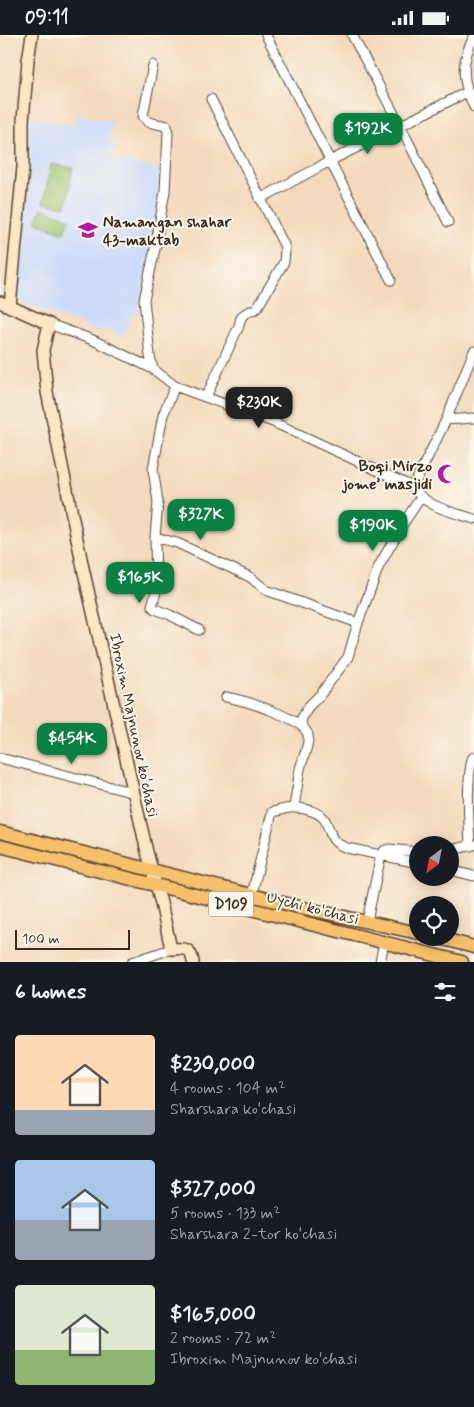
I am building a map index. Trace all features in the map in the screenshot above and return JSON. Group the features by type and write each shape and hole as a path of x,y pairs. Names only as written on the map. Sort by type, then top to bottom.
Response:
{"main road":[{"name":"Uychi ko'chasi","path":"0,832 299,907 409,931"},
{"name":"Uychi ko'chasi","path":"0,846 462,962"},
{"path":"459,943 474,947"}],"street":[{"path":"32,35 23,121 24,167 5,305 93,340 154,369 175,386 273,422 413,487 421,497 442,508 474,519"},
{"path":"266,35 391,280"},
{"path":"352,35 400,125 448,222"},
{"path":"474,37 467,53 464,68 467,92 474,107"},
{"path":"153,65 144,119 148,122 167,126 168,134 165,191 144,300 150,356 154,369"},
{"path":"260,199 330,161 467,92"},
{"path":"206,397 239,326 241,317 246,312 257,308 284,262 285,250 211,99"},
{"name":"Ibroxim Majnunov koʻchasi","path":"49,324 43,350 47,392 83,568 151,869"},
{"path":"413,487 446,420 474,351"},
{"path":"175,386 163,415 153,469 158,502 155,537 156,592 152,606 199,629"},
{"path":"446,420 474,418"},
{"path":"301,725 302,717 309,706 320,695 348,657 379,565 421,497"},
{"path":"155,537 177,543 250,577 266,590 358,623"},
{"path":"226,697 245,701 269,710 301,725 308,733 294,807"},
{"path":"459,848 472,845 469,788 472,759 474,757"},
{"path":"1,760 134,793"},
{"path":"252,894 272,812 294,807 321,815 326,821 330,835 339,845 409,861"},
{"path":"367,921 381,855 385,850 389,849 409,851"},
{"path":"151,869 171,949"},
{"path":"459,872 474,876"},
{"path":"380,962 384,943"},
{"path":"132,962 171,949 183,948 192,954 193,962"}],"shaded area":[{"name":"Namangan shahar 43-maktab","path":"76,115 113,121 109,140 114,142 112,158 164,171 152,252 140,303 137,314 132,313 123,336 103,328 100,332 16,300 29,117 74,125"}],"green space":[{"path":"51,164 73,168 66,207 43,203"},
{"path":"42,208 70,219 64,233 36,222"}],"place":[{"name":"Namangan shahar 43-maktab","path":"88,230"},
{"name":"Boqi Mirzo jome’ masjidi","path":"447,474"}]}
